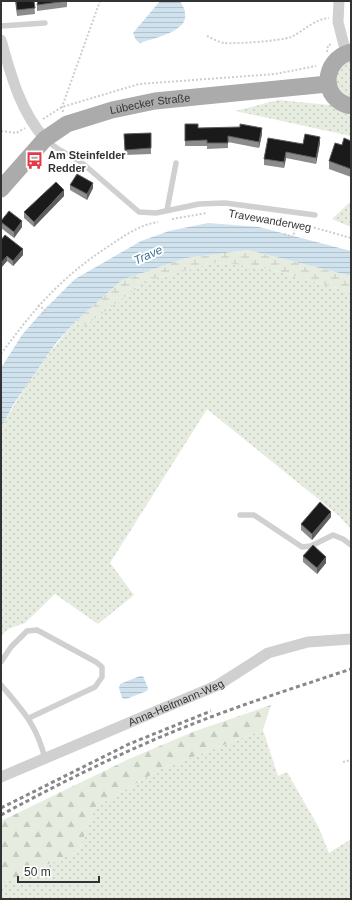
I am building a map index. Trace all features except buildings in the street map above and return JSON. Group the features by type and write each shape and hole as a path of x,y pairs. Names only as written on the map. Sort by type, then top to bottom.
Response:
{"main road":[{"path":"346,49 331,66 328,75 328,84 332,94 337,99 351,106"},
{"name":"Lübecker Straße","path":"1,189 45,139 67,124 112,110 155,101 328,84"}],"street":[{"path":"339,1 338,17 346,49"},
{"path":"1,40 19,98 33,124 45,139"},
{"name":"Anna-Heitmann-Weg","path":"1,777 218,685 268,653 308,642 351,640"}],"lane":[{"path":"1,26 45,23"},
{"path":"45,139 58,149 82,162 139,212 156,214 167,210 199,204 225,203 315,215"},
{"path":"167,210 176,163"},
{"path":"240,515 254,515 302,547 311,546 333,536 342,539 351,545"},
{"path":"1,662 11,647 28,630 37,630 96,662 102,667 102,678 95,687 29,718"},
{"path":"1,685 29,718 40,740 45,759"}],"path":[{"path":"67,124 62,107 100,1"},
{"path":"207,36 223,43 269,41 290,37 322,18 338,17"},
{"path":"326,56 328,45 346,49"},
{"path":"1,131 16,133 62,107 139,84 275,74 312,68 318,65"},
{"name":"Travewanderweg","path":"166,220 212,212"},
{"name":"Travewanderweg","path":"247,215 296,224 351,238"},
{"path":"1,354 38,305 87,260 145,224 159,222"},
{"path":"284,234 293,237 296,224"},
{"path":"38,305 45,310"},
{"path":"42,314 48,307"},
{"path":"343,762 351,760"}],"green space":[{"path":"351,59 351,99 340,92 337,85 336,71"},
{"path":"278,100 330,105 351,116 351,136 235,111"},
{"path":"351,201 351,227 332,219"},
{"path":"248,250 351,276 351,292 269,269 218,262 149,280 83,327 75,322 122,280 186,258"},
{"path":"218,262 269,269 351,292 351,529 338,515 207,409 110,563 134,595 98,624 55,594 25,623 8,629 1,636 1,429 17,400 54,347 75,322 83,327 149,280"},
{"path":"271,705 263,730 161,769 94,808 79,851 1,884 1,821 129,759 195,731"},
{"path":"263,730 278,776 287,772 319,828 329,853 351,839 351,899 1,899 1,884 79,851 94,808 161,769"}],"water":[{"path":"160,1 180,1 185,13 185,20 176,30 140,43 136,40 133,33"},
{"name":"Trave","path":"208,223 259,227 351,251 351,276 248,250 186,258 122,280 75,322 56,343 13,405 1,429 1,368 22,335 42,312 75,279 141,241 169,231"},
{"path":"143,676 148,688 147,691 126,699 122,698 119,688 120,684"}],"railway":[{"path":"1,815 94,767 142,745 230,710 351,669"},
{"path":"1,808 129,744 211,711"}],"place":[{"name":"Am Steinfelder Redder","path":"35,161"}]}
